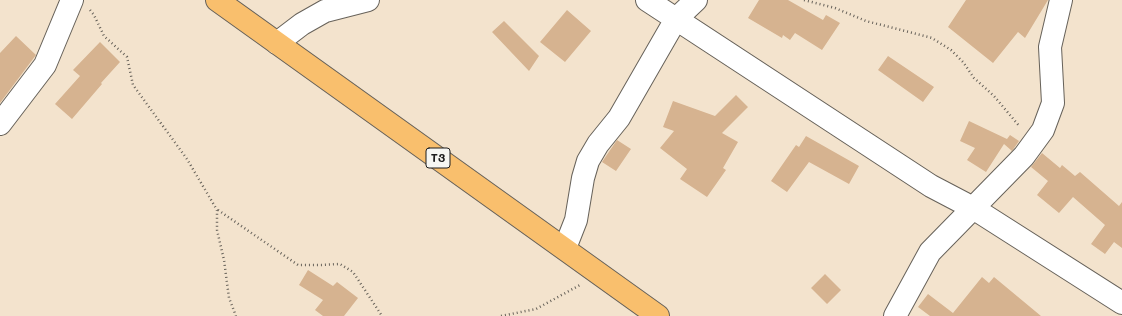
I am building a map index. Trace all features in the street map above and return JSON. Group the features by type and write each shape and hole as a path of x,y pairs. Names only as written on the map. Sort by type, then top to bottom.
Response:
{"highway":[{"name":"T3","path":"217,0 658,316"}],"street":[{"path":"277,43 302,24 325,11 368,0"},
{"path":"647,0 931,186 973,208 1122,303"},
{"path":"565,248 576,220 583,178 588,160 598,144 619,118 676,19 696,0"},
{"path":"895,316 930,252 1024,156 1044,130 1053,103 1050,47 1061,0"},
{"path":"0,124 45,64 81,5"}],"path":[{"path":"804,0 835,8 866,21 932,38 951,50 963,62 974,78 994,96 1034,142"},
{"path":"81,5 94,15 104,36 127,57 133,85 187,159 217,210 298,265 340,264 353,272 382,316"},
{"path":"217,210 217,230 224,260 229,298 236,316"},
{"path":"501,316 536,309 579,286 598,272"}],"building":[{"path":"759,0 788,0 823,20 826,15 840,23 822,50 795,33 790,40 783,35 782,38 748,18"},
{"path":"966,0 1048,0 1025,38 1018,32 993,63 948,27"},
{"path":"567,10 591,31 565,62 540,42"},
{"path":"504,21 539,56 529,71 492,32"},
{"path":"16,36 36,55 0,103 0,53"},
{"path":"100,42 120,62 72,119 55,104 80,76 73,70"},
{"path":"888,56 934,87 923,102 878,70"},
{"path":"736,95 748,107 722,133 738,142 723,168 726,170 707,197 680,179 687,169 660,148 674,131 663,127 673,101 715,116"},
{"path":"969,121 1007,139 1010,135 1019,141 1012,151 1004,144 986,172 967,160 975,148 960,141"},
{"path":"806,136 859,166 849,184 809,162 787,192 771,181 796,145 799,147"},
{"path":"617,140 631,149 616,171 602,162"},
{"path":"1042,153 1060,168 1062,165 1075,176 1080,172 1119,206 1122,202 1122,248 1114,242 1105,254 1091,244 1105,225 1073,197 1059,213 1037,195 1048,181 1031,167"},
{"path":"308,270 333,286 337,282 358,298 344,316 323,316 315,310 323,300 299,285"},
{"path":"825,274 841,290 827,304 811,288"},
{"path":"982,277 989,283 994,277 1041,316 930,316 918,307 928,294 953,313"}]}
